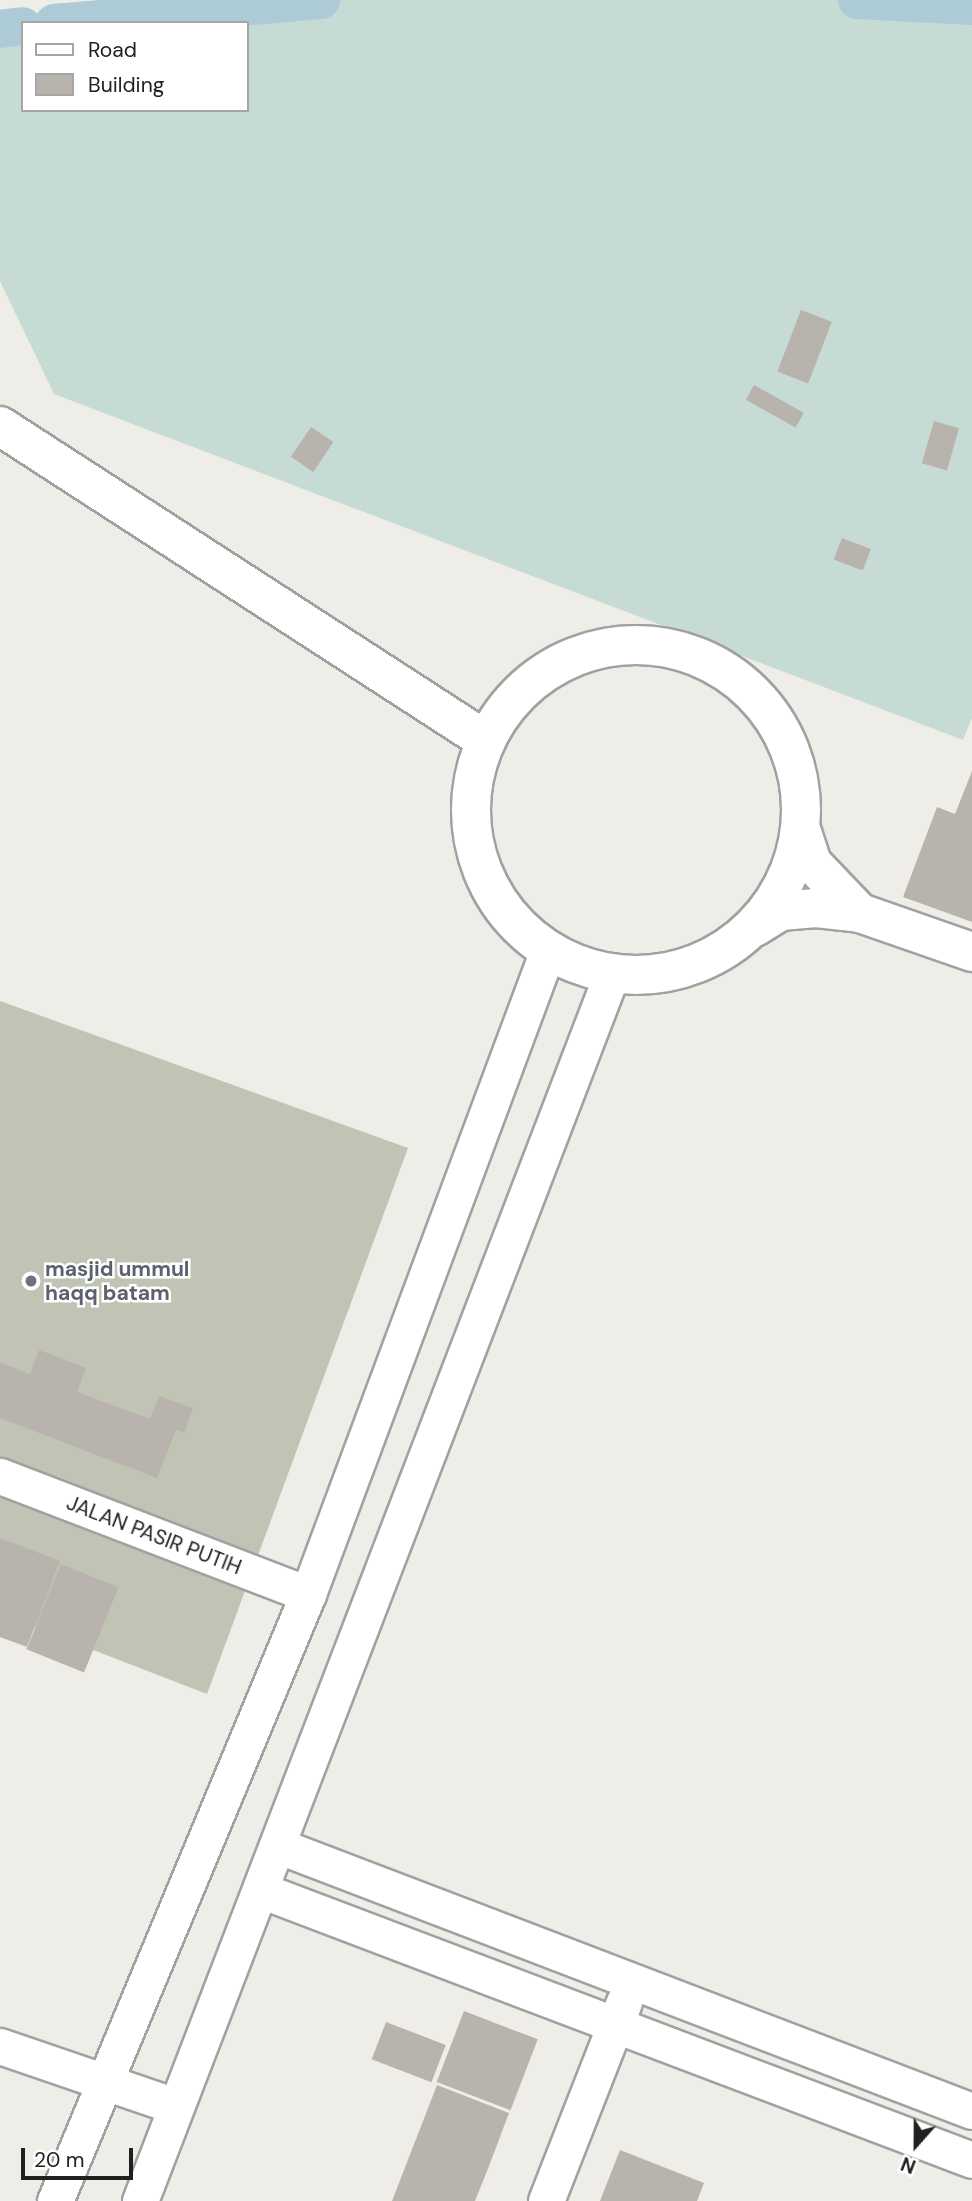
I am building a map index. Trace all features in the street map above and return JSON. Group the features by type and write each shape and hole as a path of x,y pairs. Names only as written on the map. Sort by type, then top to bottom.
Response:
{"street":[{"path":"0,426 485,740"},
{"path":"860,913 813,863 802,832 799,773 775,719 735,676 682,650 623,644 567,659 518,692 485,740 472,786 472,833 486,878 499,899 512,919 548,950 612,973 664,973 712,957 781,911 816,908 860,913 972,952"},
{"path":"753,928 784,887 802,832"},
{"path":"55,2201 308,1594 548,950"},
{"path":"140,2201 175,2106 263,1891 612,973"},
{"name":"JALAN PASIR PUTIH","path":"0,1476 308,1594"},
{"path":"279,1846 972,2111"},
{"path":"263,1891 972,2160"},
{"path":"546,2201 632,1983"},
{"path":"0,2046 175,2106"}],"shaded area":[{"path":"321,0 857,0 972,6 972,718 963,740 54,394 0,281 0,29 21,26 21,112 248,112 248,21 77,21"},
{"path":"0,1001 408,1148 207,1694 0,1614"}],"building":[{"path":"801,310 832,322 808,383 777,372"},
{"path":"754,385 804,413 796,428 746,400"},
{"path":"934,421 959,428 947,470 922,463"},
{"path":"311,427 333,442 313,472 291,457"},
{"path":"842,538 871,549 863,571 834,559"},
{"path":"972,771 972,922 903,897 937,807 955,814"},
{"path":"39,1350 86,1368 77,1392 150,1419 159,1396 193,1408 184,1433 176,1430 157,1478 0,1418 0,1362 30,1374"},
{"path":"0,1538 60,1561 27,1647 0,1637"},
{"path":"61,1564 118,1587 84,1673 27,1649"},
{"path":"464,2011 538,2039 511,2110 437,2082"},
{"path":"386,2022 446,2045 431,2082 372,2059"},
{"path":"437,2085 509,2113 489,2166 475,2201 392,2201"},
{"path":"620,2150 704,2183 697,2201 600,2201"}],"waterway":[{"path":"77,21 321,0"},
{"path":"857,0 972,6"},
{"path":"0,29 21,26"}],"place":[{"name":"masjid ummul haqq batam","path":"31,1281"}]}
